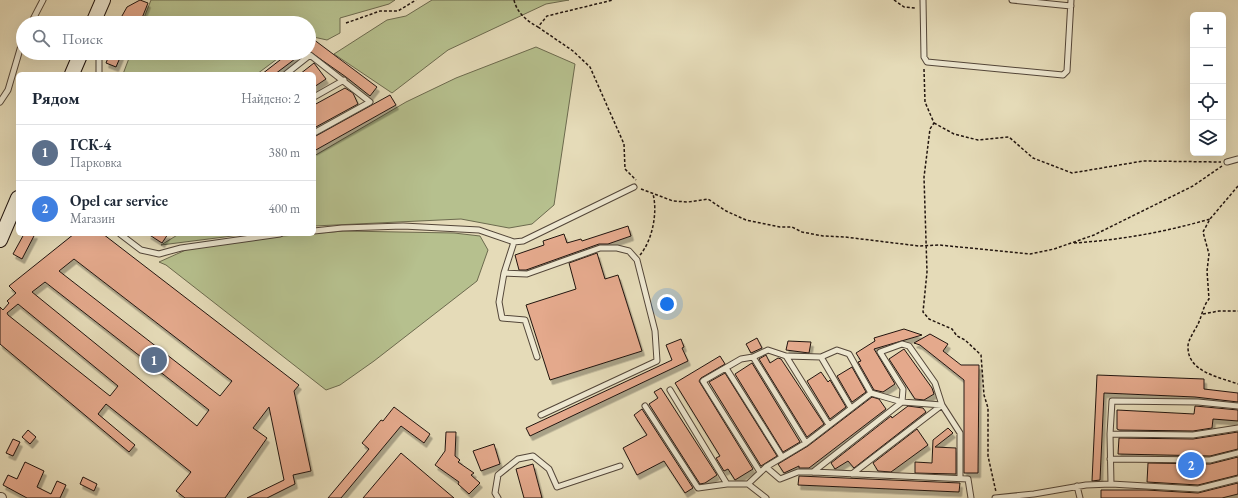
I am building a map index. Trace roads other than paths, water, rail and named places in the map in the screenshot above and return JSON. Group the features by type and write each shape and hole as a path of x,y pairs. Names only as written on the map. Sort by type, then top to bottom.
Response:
{"main road":[{"path":"96,16 103,0"},
{"path":"73,72 78,60"},
{"path":"0,240 16,203"}],"lane":[{"path":"35,16 43,0"},
{"path":"923,0 925,60 1063,75 1067,71 1071,3 1012,0"},
{"path":"0,102 8,90 17,60"},
{"path":"99,60 99,72"},
{"path":"289,72 305,60"},
{"path":"316,60 344,80 370,102 316,132"},
{"path":"316,96 344,80"},
{"path":"1227,162 1238,159"},
{"path":"316,230 403,226 479,230 514,242 523,241 634,187"},
{"path":"123,236 141,250 159,254 181,248 266,236"},
{"path":"514,242 504,273 500,302 502,318 525,320 537,357"},
{"path":"504,273 527,274 600,248 618,248 629,251 637,260 655,331 657,361 541,415"},
{"path":"813,472 902,402 903,389 880,352 902,344 909,346 935,384 942,405 960,433 960,478"},
{"path":"760,472 703,381 741,359 753,357 768,350 786,356 821,357 837,350 849,354 872,393 902,402 942,405"},
{"path":"786,356 828,425"},
{"path":"753,357 806,443"},
{"path":"821,357 851,408"},
{"path":"726,368 782,458"},
{"path":"670,390 727,484"},
{"path":"748,484 766,467 806,443 872,393"},
{"path":"1111,484 1110,434 1112,401 1198,402 1238,406"},
{"path":"852,474 942,405"},
{"path":"645,406 698,488 727,484 748,484 766,498"},
{"path":"1110,434 1193,435 1238,428"},
{"path":"1110,459 1210,460 1238,454"},
{"path":"498,498 495,493 498,475 518,459 534,456 549,469 557,487 620,466"},
{"path":"766,467 780,479 798,472 968,479 971,498"},
{"path":"996,498 1034,494 1078,486 1111,484 1198,489 1238,479"},
{"path":"1078,486 1080,498"}],"place":[{"name":"ГСК-4","path":"154,360"},
{"name":"Opel car service","path":"1191,465"}]}
